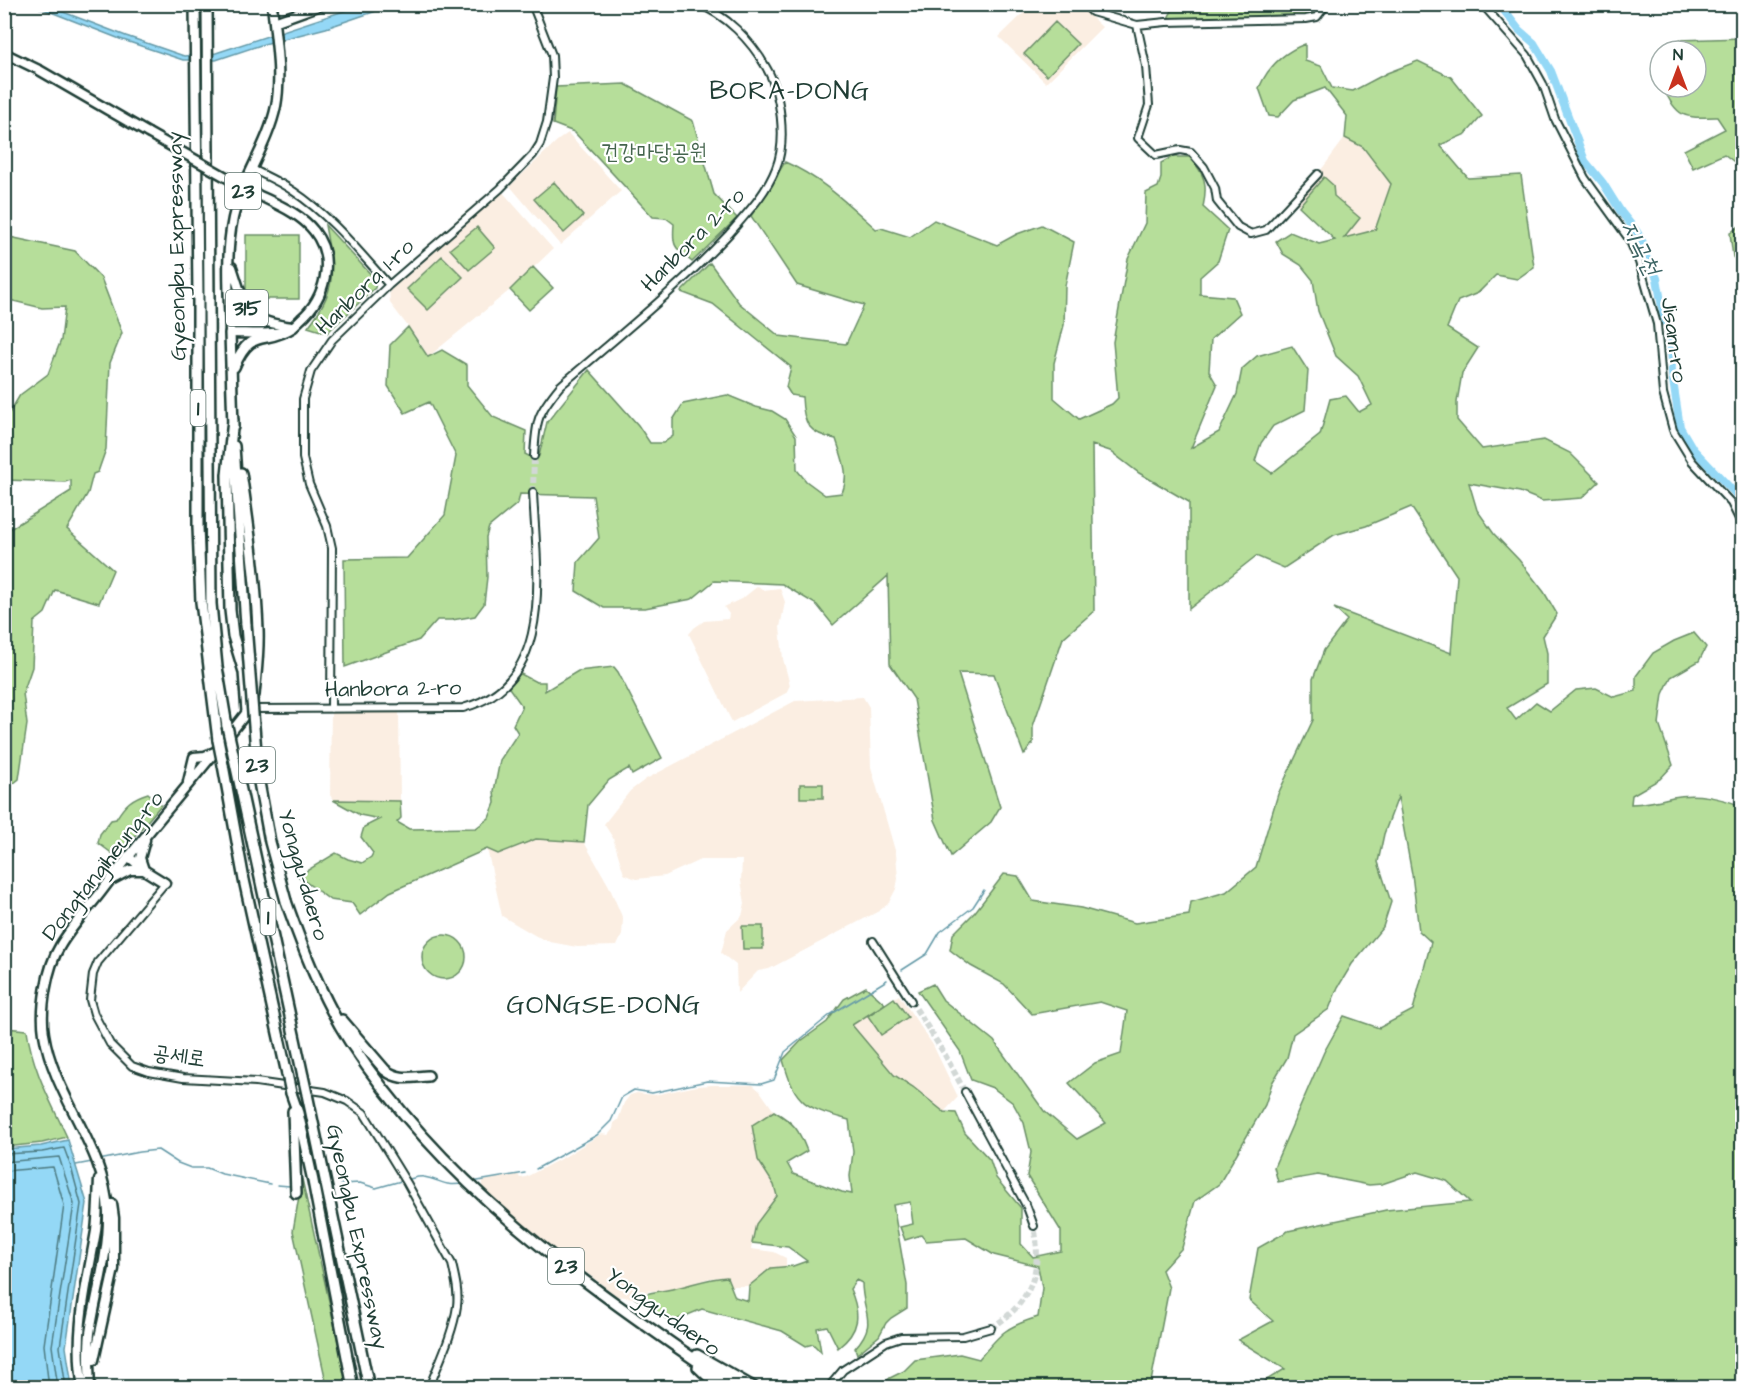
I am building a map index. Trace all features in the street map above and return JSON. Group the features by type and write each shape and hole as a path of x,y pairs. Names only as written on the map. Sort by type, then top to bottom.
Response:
{"highway":[{"name":"Gyeongbu Expressway","path":"195,4 198,527 201,602 218,740 244,880 313,1181 353,1388"},
{"name":"Gyeongbu Expressway","path":"207,4 210,604 217,667 227,726 369,1388"},
{"name":"315","path":"232,372 245,346 265,336 283,334 293,327"},
{"name":"Yonggu-daero","path":"230,333 233,420 258,777 270,842 286,901 304,951 350,1041 379,1083 430,1146 491,1206 535,1244 736,1388"},
{"path":"233,420 249,520 258,630 258,666 250,711"},
{"path":"233,420 227,475 230,610 233,636 244,672 250,711"},
{"path":"233,636 240,642 252,642 258,630"},
{"path":"331,1006 371,1054 393,1076 404,1079 428,1076"},
{"path":"292,1096 295,1193"},
{"path":"682,1350 720,1388"},
{"path":"682,1350 692,1352 755,1388"}],"main road":[{"name":"23","path":"272,4 274,25"},
{"path":"274,25 324,4"},
{"name":"Yonggu-daero","path":"230,333 228,259 234,216 276,107 279,74 274,25"},
{"name":"315","path":"4,53 39,70 306,222 322,246 325,267 323,289 308,313 293,327 283,332 230,333"},
{"name":"315","path":"228,259 249,313 273,325 293,327"},
{"name":"Dongtangiheung-ro","path":"99,1168 59,1082 47,1049 44,1033 43,1016 48,980 59,946 145,836 250,711"},
{"path":"185,790 192,772 194,757 205,756 218,750"},
{"path":"144,870 140,858 145,836"},
{"path":"129,856 144,870 165,884"},
{"path":"110,880 130,870 144,870"},
{"path":"91,1388 88,1355 105,1255 108,1212 99,1168"},
{"path":"83,1388 78,1360 80,1319 96,1228 99,1168"},
{"path":"91,1388 94,1350 114,1269 114,1218 110,1187 99,1168"}],"street":[{"path":"533,7 543,4"},
{"name":"Hanbora 2-ro","path":"534,456 537,419 547,402 561,386 697,268 756,205 777,167 781,122 780,106 772,76 762,58 728,21 697,4"},
{"path":"1084,4 1092,12 1137,25 1166,22 1306,19 1317,17 1327,4"},
{"name":"Jisam-ro","path":"1482,4 1527,54 1543,84 1555,119 1585,178 1629,239 1639,262 1657,324 1663,393 1673,430 1692,461 1731,503 1743,525"},
{"name":"Hanbora 1-ro","path":"331,709 332,548 327,526 309,484 303,458 303,399 310,371 332,340 389,285 500,189 533,155 540,144 548,122 553,78 552,55 533,7"},
{"path":"1137,25 1146,66 1149,105 1138,138 1156,154 1180,150 1191,152 1204,167 1215,188 1217,201 1238,227 1251,234 1266,230 1318,174"},
{"path":"252,169 289,188 314,205 334,223 389,285"},
{"name":"Hanbora 2-ro","path":"250,711 463,708 479,704 494,696 518,672 532,639 537,594 533,492"},
{"name":"공세로","path":"165,884 98,962 93,974 90,1000 100,1028 110,1044 132,1066 149,1072 183,1078 256,1082 325,1092 347,1101 364,1113 403,1175 452,1264 457,1285 456,1309 429,1388"},
{"path":"873,941 911,1001"},
{"path":"965,1092 1027,1207 1034,1226"},
{"path":"828,1388 843,1370 886,1342 901,1337 963,1336 992,1328"}],"shaded area":[{"path":"1032,5 1078,5 1102,27 1046,83 999,37"},
{"path":"568,133 621,191 560,245 510,186"},
{"path":"1345,138 1363,147 1391,184 1375,230 1336,240 1294,201"},
{"path":"500,189 553,249 510,290 428,357 419,341 390,303 389,285"},
{"path":"758,586 763,590 780,588 785,602 780,627 783,659 790,685 786,693 732,722 689,634 704,621 728,619 729,614 724,607 743,598"},
{"path":"863,697 869,707 871,767 896,854 898,879 896,889 888,904 879,911 769,969 758,971 737,993 736,965 721,953 727,930 742,916 745,903 741,881 742,860 700,860 665,876 636,879 624,874 613,838 604,824 630,791 646,779 795,701"},
{"path":"331,709 399,709 400,801 333,800 330,795"},
{"path":"536,839 584,842 609,886 623,919 622,935 617,946 577,947 550,942 502,916 487,849 499,854"},
{"path":"899,995 933,1045 958,1097 944,1112 894,1075 852,1025"},
{"path":"713,1085 753,1085 774,1111 752,1125 758,1160 774,1185 777,1196 768,1209 751,1249 774,1252 786,1258 786,1266 771,1268 749,1286 731,1286 727,1277 710,1278 670,1290 649,1291 635,1298 617,1296 501,1208 482,1190 482,1181 518,1174 520,1178 526,1177 601,1134 608,1135 630,1095 637,1093 654,1095"}],"green space":[{"path":"1185,5 1327,5 1317,17 1166,22 1174,7"},
{"path":"1055,22 1078,44 1047,76 1024,54"},
{"path":"1742,38 1742,168 1724,154 1693,168 1684,150 1725,129 1717,117 1683,114 1669,99 1708,99 1708,39"},
{"path":"1305,44 1305,61 1321,66 1332,88 1353,91 1387,73 1418,61 1451,77 1482,116 1466,134 1440,145 1468,178 1521,175 1534,267 1517,279 1496,275 1478,293 1458,301 1447,328 1478,348 1462,373 1457,402 1457,420 1482,449 1544,440 1570,453 1599,482 1582,498 1542,501 1520,492 1469,483 1477,510 1494,534 1519,560 1544,592 1557,614 1543,636 1547,653 1547,684 1507,708 1516,720 1536,702 1550,711 1576,690 1596,688 1614,697 1636,691 1636,676 1653,653 1694,633 1706,647 1699,661 1671,677 1663,694 1659,724 1673,765 1660,779 1632,795 1631,804 1691,795 1717,798 1742,806 1742,1387 1264,1387 1263,1382 1285,1369 1238,1340 1273,1321 1249,1300 1258,1248 1288,1231 1386,1210 1470,1202 1447,1181 1417,1172 1382,1184 1369,1185 1318,1175 1278,1182 1274,1167 1324,1052 1344,1016 1379,1028 1413,1010 1431,942 1419,931 1412,874 1398,797 1384,834 1378,862 1391,902 1383,927 1352,964 1338,987 1329,1009 1293,1034 1287,1058 1272,1083 1265,1105 1219,1184 1195,1201 1182,1248 1162,1270 1169,1288 1150,1387 880,1387 890,1378 904,1371 915,1360 960,1354 979,1359 1004,1332 1038,1317 1042,1288 1038,1266 994,1255 966,1238 926,1241 921,1235 905,1240 900,1227 913,1224 910,1202 893,1205 907,1285 907,1308 891,1318 879,1336 857,1354 855,1348 866,1331 868,1317 862,1283 856,1280 850,1289 857,1314 851,1335 838,1348 827,1326 817,1328 821,1352 813,1344 806,1346 782,1331 702,1309 671,1322 635,1298 727,1277 735,1297 748,1301 749,1286 771,1268 793,1266 807,1261 788,1247 752,1243 756,1224 777,1196 774,1185 758,1160 752,1125 774,1111 795,1127 807,1151 787,1163 793,1174 852,1194 850,1176 853,1152 849,1120 823,1112 805,1103 792,1086 783,1060 801,1041 827,1022 844,999 866,987 885,1004 852,1025 894,1075 944,1112 956,1113 965,1133 990,1160 996,1178 1021,1208 1021,1244 1033,1257 1061,1251 1061,1231 1027,1176 1031,1152 1024,1123 1013,1103 993,1088 971,1080 960,1051 918,991 933,984 943,1000 994,1041 1044,1111 1077,1139 1106,1123 1069,1083 1095,1063 1121,1054 1127,1011 1100,1002 1032,1014 1004,984 971,966 950,950 953,934 975,912 1004,874 1018,876 1033,901 1081,908 1135,923 1189,915 1191,902 1226,892 1256,867 1278,794 1313,720 1313,679 1324,650 1347,620 1334,608 1451,653 1457,576 1411,507 1366,526 1334,535 1284,568 1256,556 1189,609 1189,502 1139,473 1110,451 1092,445 1094,611 1063,638 1033,726 1033,743 1024,755 994,674 958,673 1000,807 991,822 951,856 935,820 914,699 890,664 888,576 833,625 817,605 782,584 714,581 692,599 645,608 604,608 576,591 578,562 599,538 593,496 520,494 518,503 489,527 486,537 487,577 484,604 475,616 437,620 419,640 345,667 344,559 407,558 445,515 456,456 429,402 405,413 388,386 390,345 408,327 428,357 442,350 467,365 467,385 493,417 526,431 525,454 534,459 539,456 547,422 589,370 638,425 650,443 663,443 673,436 673,420 683,404 727,395 772,411 785,419 796,436 797,470 806,481 825,495 842,493 845,473 836,439 819,434 809,426 804,414 802,397 791,395 786,387 791,367 713,304 681,292 710,263 739,303 779,336 846,344 864,305 797,285 751,216 785,162 822,183 876,229 881,228 910,237 934,220 997,245 1017,234 1042,225 1074,242 1065,286 1064,325 1054,363 1054,398 1079,419 1112,404 1118,398 1113,342 1128,259 1145,223 1146,193 1158,187 1161,178 1161,163 1172,157 1190,157 1204,180 1203,207 1228,230 1218,261 1200,277 1200,294 1233,297 1240,313 1211,339 1209,371 1217,385 1191,448 1219,432 1237,394 1242,369 1257,356 1292,346 1308,371 1305,410 1273,426 1261,443 1255,461 1272,473 1320,435 1330,399 1346,396 1359,412 1372,405 1358,376 1336,356 1318,311 1313,280 1301,265 1283,254 1276,241 1290,232 1319,244 1335,240 1299,206 1324,177 1333,185 1334,196 1360,218 1344,238 1375,230 1391,184 1363,147 1345,138 1347,116 1325,88 1294,100 1278,117 1269,116 1259,88 1263,80 1278,61 1290,51"},
{"name":"건강마당공원","path":"625,84 693,121 714,194 737,218 692,262 674,243 674,224 666,218 653,217 574,132 553,124 556,87"},
{"path":"554,182 583,216 564,233 534,199"},
{"path":"1742,224 1742,269 1733,257 1730,233"},
{"path":"325,225 376,280 375,288 327,333 308,327 325,301 331,279"},
{"path":"477,227 495,248 469,270 450,249"},
{"path":"246,235 299,235 299,299 246,299"},
{"path":"5,236 75,251 101,278 122,333 110,363 106,449 98,472 93,474 88,493 67,529 113,570 99,603 55,590 45,613 34,622 32,667 23,693 27,724 19,779 5,790 5,532 71,491 71,480 65,482 5,480 5,420 20,395 48,374 61,340 65,307 42,308 5,299"},
{"path":"442,256 463,277 428,310 407,289"},
{"path":"533,267 553,288 529,310 510,290"},
{"path":"614,667 662,758 632,775 629,768 609,780 588,805 584,842 536,839 498,854 487,849 390,892 360,915 352,903 330,900 298,876 336,853 362,863 373,853 361,837 364,827 380,819 360,815 333,800 400,801 401,818 397,822 409,829 476,828 489,818 495,803 494,791 500,760 518,733 513,725 522,706 507,685 517,672 536,682 545,682 545,691 578,671"},
{"path":"800,784 823,784 823,798 800,798"},
{"path":"148,793 161,805 117,857 98,843 100,834 129,802"},
{"path":"742,926 763,926 763,949 743,949"},
{"path":"444,935 453,936 460,941 465,948 465,966 460,973 453,978 444,979 435,978 428,973 423,966 422,957 423,948 428,941 435,936"},
{"path":"894,998 908,1017 881,1035 868,1016"},
{"path":"5,1028 27,1030 38,1072 67,1137 42,1143 5,1147"},
{"path":"302,1179 348,1387 327,1387 293,1231"}],"water":[{"path":"33,5 45,5 184,56 216,53 362,5 394,5 326,28 264,44 216,60 183,60 120,39"},
{"path":"68,1140 87,1203 66,1347 72,1387 5,1387 5,1149 41,1146"}],"waterway":[{"name":"지곡천","path":"1499,4 1519,30 1534,43 1551,71 1585,161 1603,183 1643,243 1645,255 1657,278 1663,313 1671,337 1672,374 1680,427 1693,449 1735,493 1742,504"},
{"path":"902,970 927,954 940,932 973,907 984,890"},
{"path":"536,1169 597,1135 611,1121 622,1097 634,1090 652,1093 707,1081 761,1084 774,1080 785,1052 830,1015 887,980"},
{"path":"99,1160 158,1150 178,1163 191,1168 207,1168 222,1174 270,1184"},
{"path":"76,1165 92,1162"},
{"path":"472,1182 525,1173"},
{"path":"409,1179 422,1177 448,1184 465,1183"},
{"path":"341,1184 360,1183 376,1188 401,1181"},
{"path":"277,1185 290,1186"}],"tunnel":[{"path":"533,492 534,456"},
{"path":"911,1001 944,1053 965,1092"},
{"path":"991,1328 1016,1308 1025,1297 1031,1284 1037,1257 1034,1226"}],"district":[{"name":"BORA-DONG","path":"790,91"},
{"name":"GONGSE-DONG","path":"604,1005"}]}
